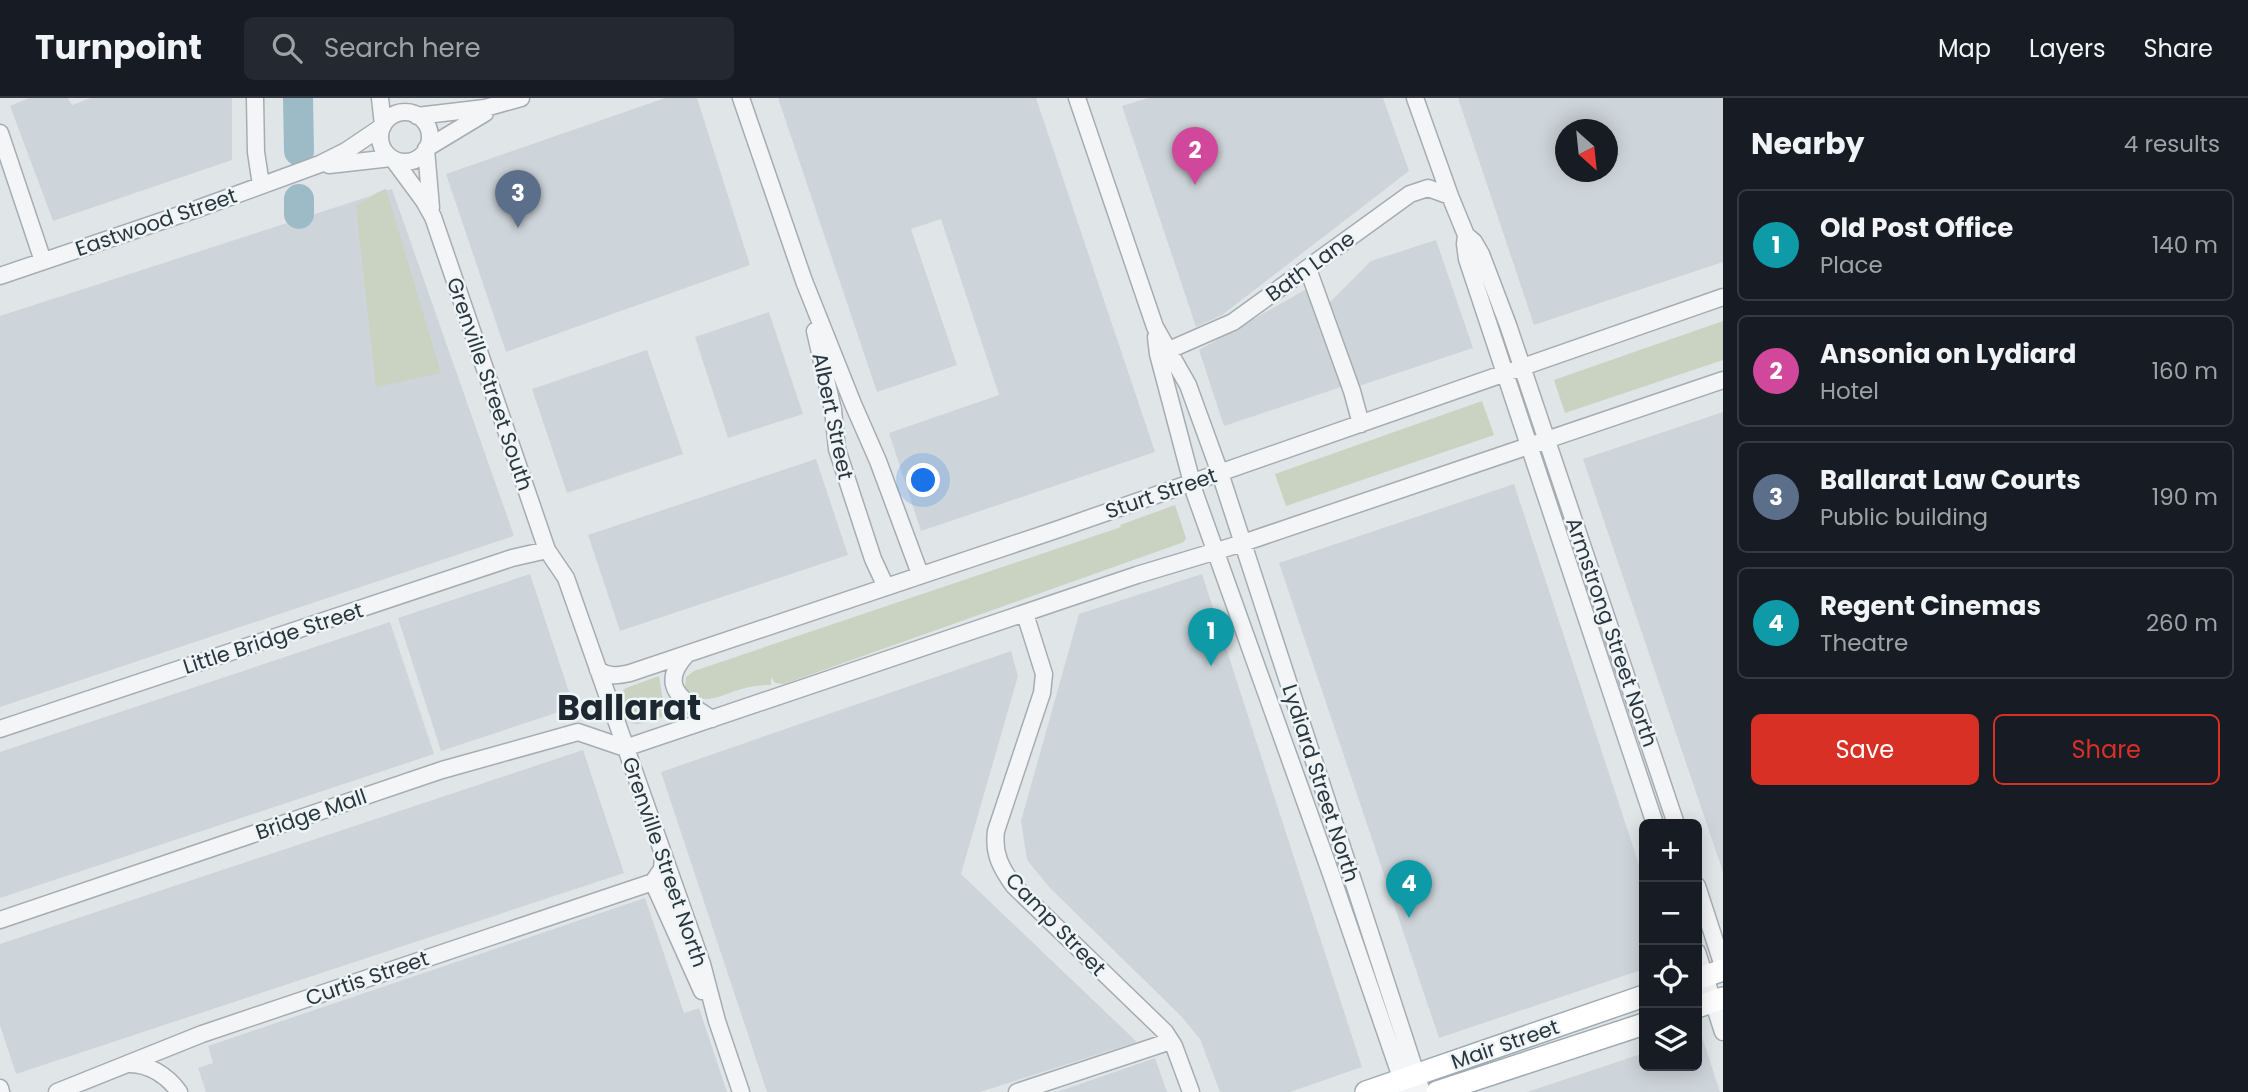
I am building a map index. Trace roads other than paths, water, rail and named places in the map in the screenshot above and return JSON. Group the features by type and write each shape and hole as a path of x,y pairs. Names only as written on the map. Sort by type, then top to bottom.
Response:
{"main road":[{"name":"Mair Street","path":"1366,1092 1412,1084 1639,998"},
{"name":"Mair Street","path":"1437,1092 1639,1026"}],"street":[{"path":"255,98 256,152 261,185"},
{"path":"380,98 383,126"},
{"path":"403,98 424,121 428,130 427,149"},
{"path":"503,104 453,130 412,161 402,162 392,158 382,146 380,136 383,126 390,117 400,113 454,113 521,98"},
{"name":"Albert Street","path":"741,98 804,281 878,461 920,574"},
{"path":"1077,98 1163,352"},
{"path":"1415,98 1466,235"},
{"name":"Eastwood Street","path":"0,276 313,167 340,155 383,126"},
{"path":"0,133 43,261"},
{"name":"Grenville Street South","path":"427,149 433,217"},
{"name":"Eastwood Street","path":"313,167 392,158"},
{"name":"Grenville Street South","path":"392,158 433,217 547,550"},
{"name":"Bath Lane","path":"1163,352 1224,327 1410,194 1428,188 1450,196"},
{"name":"Armstrong Street North","path":"1466,235 1481,254 1522,367 1674,819"},
{"name":"Armstrong Street North","path":"1466,235 1467,259 1653,819"},
{"path":"1308,269 1362,424"},
{"name":"Albert Street","path":"804,281 833,410 836,449 873,559 886,587"},
{"name":"Sturt Street","path":"598,670 606,675 617,676 687,654 1192,483 1723,297"},
{"name":"Lydiard Street North","path":"1163,352 1191,392 1220,473 1412,1084"},
{"name":"Lydiard Street North","path":"1163,352 1192,483 1215,552 1412,1084"},
{"path":"625,748 1723,380"},
{"name":"Grenville Street North","path":"547,550 566,578 702,964 717,1021 741,1092"},
{"name":"Little Bridge Street","path":"0,729 512,558 547,550"},
{"name":"Camp Street","path":"1025,614 1044,674 1042,693 996,831 995,854 1014,886 1171,1041 1191,1092"},
{"path":"687,654 674,673 676,691 686,702 712,719"},
{"name":"Bridge Mall","path":"0,920 430,774 578,732 625,748"},
{"path":"1634,763 1654,757"},
{"path":"653,882 662,869 663,856"},
{"name":"Grenville Street North","path":"653,882 717,1021"},
{"name":"Curtis Street","path":"57,1092 202,1034 653,882"},
{"path":"1702,916 1712,973 1711,1002 1723,1032"},
{"path":"1017,1092 1171,1041"},
{"path":"165,1049 180,1092"},
{"path":"128,1064 142,1065 154,1070 180,1092"}],"waterway":[{"path":"298,98 299,151"},
{"path":"299,199 299,214"}],"place":[{"name":"Ansonia on Lydiard","path":"1195,185"},
{"name":"Ballarat Law Courts","path":"518,228"},
{"name":"Old Post Office","path":"1211,666"},
{"name":"Regent Cinemas","path":"1409,918"}],"district":[{"name":"Ballarat","path":"629,707"}]}
